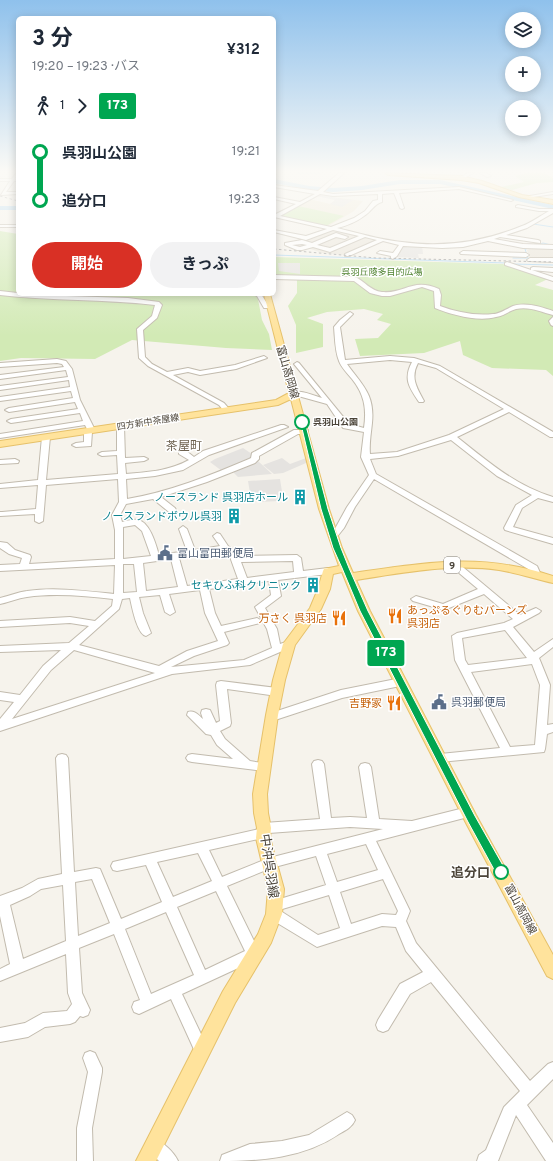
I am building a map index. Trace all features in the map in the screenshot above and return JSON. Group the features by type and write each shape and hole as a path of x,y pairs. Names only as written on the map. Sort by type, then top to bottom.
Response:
{"main road":[{"name":"富山高岡線","path":"267,296 333,536 364,611 468,812 553,970"},
{"name":"四方新中茶屋線","path":"0,444 46,437 89,428 120,426 278,402 294,394"},
{"path":"278,402 282,405 298,408"},
{"name":"9","path":"348,572 455,564 495,566 553,580"},
{"path":"328,570 348,572"},
{"name":"中沖呉羽線","path":"146,1161 229,997 265,938 275,910 276,889 263,838 264,831 261,813 260,794 264,767 283,647 315,609 324,588 328,570"}],"street":[{"path":"324,227 402,244 434,246 479,244 534,247 553,246"},
{"path":"276,231 306,238 337,227"},
{"path":"479,244 524,227"},
{"path":"281,228 314,235"},
{"path":"355,240 336,235 312,245 330,250 355,240 364,236"},
{"path":"276,238 296,236"},
{"path":"500,236 553,246"},
{"path":"347,255 382,240"},
{"path":"444,240 454,246"},
{"path":"487,240 513,246"},
{"path":"424,242 434,246"},
{"path":"380,254 393,256 402,244"},
{"path":"479,244 483,254"},
{"path":"464,245 463,255 526,255"},
{"path":"452,253 454,246"},
{"path":"513,246 515,254"},
{"path":"534,247 539,260"},
{"path":"530,260 553,260"},
{"path":"507,264 552,279"},
{"path":"522,269 553,270"},
{"path":"276,277 350,278 358,280 371,292 383,294 394,293 426,284 437,290 437,307 462,315 495,316 516,307 533,308 553,313"},
{"path":"0,293 16,295"},
{"path":"26,296 128,300 157,303 160,305 155,317 140,329 141,354 145,362 222,404 226,410"},
{"path":"260,296 266,307 270,307"},
{"path":"0,299 35,297"},
{"path":"350,314 342,320 337,327 342,362 366,394 369,408 365,457 368,468 373,475 534,568 537,575"},
{"path":"553,319 553,324"},
{"path":"166,374 188,370 200,373 236,367 264,358"},
{"path":"342,362 390,358 416,361 438,367 553,435"},
{"path":"416,361 410,370 410,381 421,401"},
{"path":"0,365 64,362 72,378 77,400 89,428 88,444 76,445"},
{"path":"297,364 346,426 367,431"},
{"path":"0,377 68,368"},
{"path":"13,434 9,410 3,399 0,388 72,378"},
{"path":"3,399 74,389"},
{"path":"294,394 300,394 329,403"},
{"path":"9,410 77,400"},
{"path":"365,457 398,454 452,437 510,409"},
{"path":"11,422 82,411"},
{"path":"0,727 47,668 116,607 118,597 119,563 118,525 116,515 123,502 120,426"},
{"path":"0,486 162,473 180,468 206,453 284,427"},
{"path":"0,436 89,428"},
{"path":"123,502 184,488 252,461 255,459 255,455 297,432 305,432"},
{"path":"39,521 46,437"},
{"path":"452,437 512,483 536,496 553,500"},
{"path":"252,438 269,448"},
{"path":"182,452 194,460"},
{"path":"102,454 144,459"},
{"path":"0,462 15,461"},
{"path":"333,536 340,528 351,507 373,475"},
{"path":"154,495 172,510"},
{"path":"536,496 519,507 508,528 553,541"},
{"path":"2,514 40,511"},
{"path":"118,525 137,522 146,530 156,558"},
{"path":"183,529 192,552"},
{"path":"216,536 225,548 233,553 244,582"},
{"path":"0,545 4,545 12,552 27,557 24,567"},
{"path":"0,568 119,563 225,548"},
{"path":"174,555 183,589"},
{"path":"236,559 297,558 299,575"},
{"path":"138,561 138,613 146,633"},
{"path":"455,564 519,619"},
{"path":"0,601 26,594 38,593 74,593 118,597 299,575 328,570"},
{"path":"0,727 160,672 246,663 283,647 260,607 276,596 273,578"},
{"path":"160,672 182,657 224,643 210,613 204,586"},
{"path":"416,599 444,607 485,590"},
{"path":"164,591 170,612"},
{"path":"507,752 460,660 457,636 507,626 536,611"},
{"path":"0,624 70,620 97,624"},
{"path":"218,630 257,621"},
{"path":"440,758 540,749 541,731 549,691 534,659 507,626"},
{"path":"464,669 534,659 553,642"},
{"path":"0,649 72,646 160,672"},
{"path":"272,717 342,694 401,682"},
{"path":"192,715 210,730 226,723 221,685 277,692"},
{"path":"0,696 22,699"},
{"path":"206,713 221,742 246,764"},
{"path":"541,731 553,728"},
{"path":"0,1035 28,1030 43,1020 70,1017 82,1008 75,993 62,758"},
{"path":"192,758 264,767"},
{"path":"318,764 326,823"},
{"path":"365,767 374,823"},
{"path":"0,975 269,863 468,812"},
{"path":"117,866 264,831 326,823 374,823 412,826"},
{"path":"368,838 404,911 400,921 411,947 529,1091"},
{"path":"320,850 347,930"},
{"path":"18,968 1,902 26,892 38,884 96,874 117,926 143,1005 256,953 252,950 204,853"},
{"path":"152,865 202,978"},
{"path":"275,910 333,889 386,874"},
{"path":"275,910 317,941 347,930 382,920 400,921"},
{"path":"383,1025 405,988 433,973"},
{"path":"174,992 202,1051"},
{"path":"85,1161 84,1147 86,1124 95,1072 95,1068 90,1058"},
{"path":"485,1161 492,1155 509,1112 553,1069"},
{"path":"518,1103 553,1157"},
{"path":"228,1161 250,1152 282,1149 310,1142 323,1136 347,1120"},
{"path":"154,1146 170,1161"}],"shaded area":[{"path":"334,230 380,240 345,255 322,253 308,248 301,251 295,250 284,244 305,240"},
{"path":"403,245 422,246 423,254 418,254 419,258 395,257"},
{"path":"536,247 553,248 553,261 531,261 527,250"},
{"path":"278,263 300,263 300,274 279,271"},
{"path":"243,448 252,454 251,460 222,471 210,462 215,459"},
{"path":"282,458 290,464 306,458 306,463 283,473 274,474 263,465"},
{"path":"258,461 272,474 238,477 232,471"},
{"path":"280,479 283,498 279,498 279,501 258,502 258,499 251,499 248,481"}],"green space":[{"path":"0,231 16,234 16,296 257,296 262,320 269,334 272,350 226,348 132,340 95,359 21,358 0,361"},
{"name":"呉羽丘陵多目的広場","path":"276,257 503,264 548,279 535,285 553,290 553,376 546,370 492,368 463,355 460,341 424,353 360,356 355,339 378,338 391,324 377,320 383,314 364,309 327,312 307,318 323,324 323,347 296,353 296,325 288,306 297,293 297,279 276,277"}],"waterway":[{"path":"538,245 543,243 551,245"},
{"path":"513,258 528,258 525,249 530,248"},
{"path":"276,255 506,263"},
{"path":"512,264 553,265"}],"railway":[{"path":"276,249 376,258 553,262"}],"bus line":[{"name":"173","path":"302,422 324,509 337,548 364,611 501,872"}],"place":[{"name":"呉羽山公園","path":"302,422"},
{"name":"ノースランド 呉羽店ホール","path":"300,497"},
{"name":"ノースランドボウル呉羽","path":"234,516"},
{"name":"富山富田郵便局","path":"165,553"},
{"name":"セキひふ科クリニック","path":"313,585"},
{"name":"あっぷるぐりむバーンズ 呉羽店","path":"395,616"},
{"name":"万さく 呉羽店","path":"339,618"},
{"name":"呉羽郵便局","path":"439,702"},
{"name":"吉野家","path":"394,703"},
{"name":"追分口","path":"501,872"}],"district":[{"name":"茶屋町","path":"184,446"}]}
